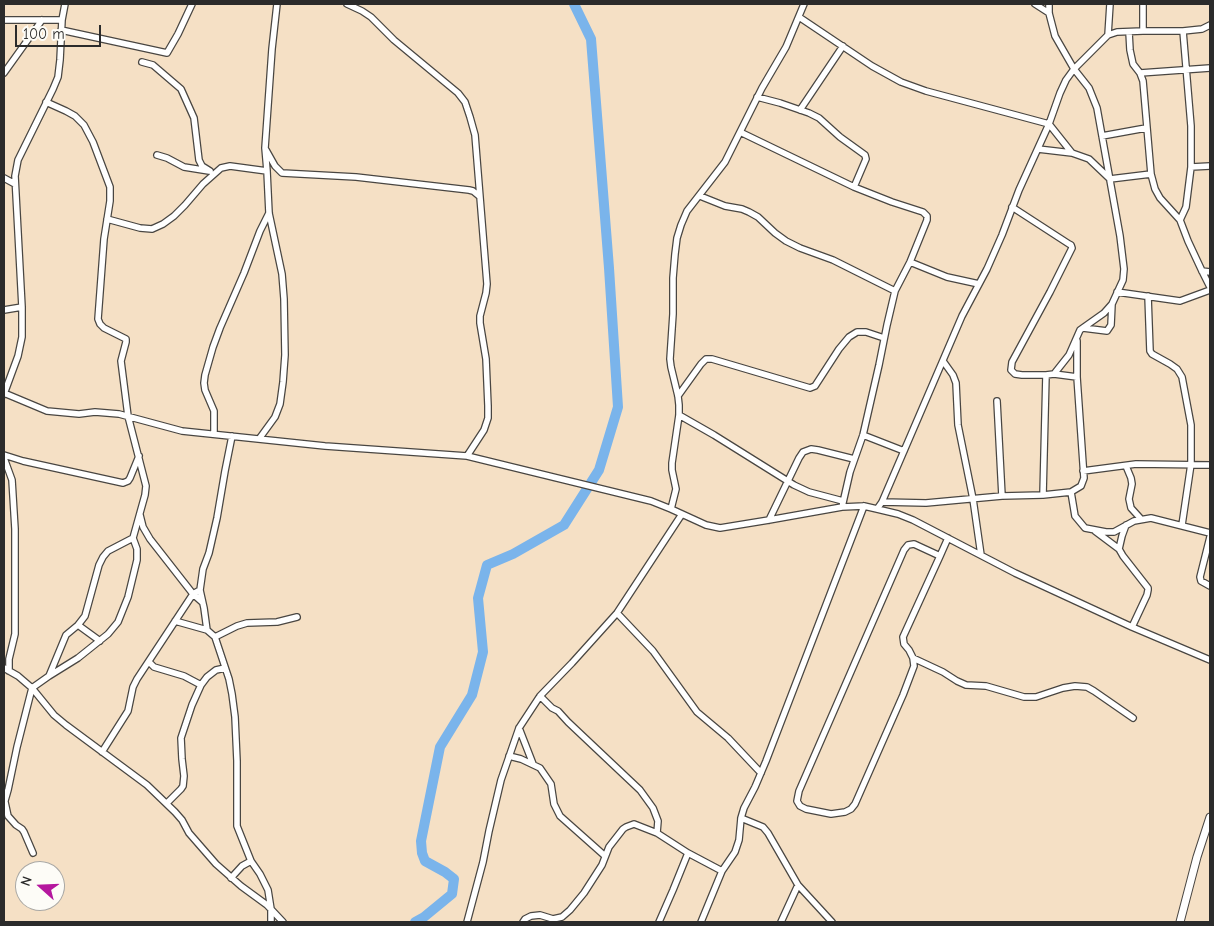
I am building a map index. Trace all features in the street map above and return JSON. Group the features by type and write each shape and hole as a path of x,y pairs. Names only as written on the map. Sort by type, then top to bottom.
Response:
{"street":[{"path":"65,4 58,77 18,160 15,176 22,337 18,356 4,393 46,411 79,414 95,412 120,414 182,431 324,446 467,456 651,501 706,525 720,528 770,520 843,504"},
{"path":"61,30 167,53 192,4"},
{"path":"260,439 276,417 280,404 285,355 282,274 269,213 265,148 277,4"},
{"path":"347,4 371,17 394,40 458,93 465,102 475,135 486,284 480,323 486,359 488,418 484,430 467,456"},
{"path":"671,509 676,489 672,463 679,415 678,396 670,358 675,254 681,224 687,211 726,162 757,97 786,47 804,4"},
{"path":"1035,4 1049,13"},
{"path":"882,502 926,503 1002,496 1043,495 1071,492 1081,486 1083,482 1078,332 1104,313 1112,304 1123,280 1124,269 1097,108 1089,88 1074,69 1056,36 1049,13 1049,4"},
{"path":"1108,35 1110,4"},
{"path":"1142,30 1143,4"},
{"path":"798,17 872,66 901,82 926,91 1048,124 1072,153"},
{"path":"4,20 62,20"},
{"path":"4,73 42,20"},
{"path":"877,509 882,502 962,316 1002,234 1066,80 1074,69 1108,35 1117,32 1142,30 1184,31 1210,26"},
{"path":"1180,220 1186,207 1191,168 1191,126 1184,31"},
{"path":"1117,292 1180,301 1210,288 1180,220 1160,198 1155,189 1146,128 1143,81 1134,64 1130,50 1129,32"},
{"path":"800,110 843,46"},
{"path":"142,62 153,65 181,89 194,118 199,160 202,166 213,172"},
{"path":"1140,73 1210,68"},
{"path":"757,97 780,102 814,116 825,122 840,137 865,154 866,159 854,187"},
{"path":"33,853 22,829 12,822 8,816 4,803 32,688 78,658 108,634 118,622 128,596 137,560 137,548 133,538 146,495 146,486 139,455 128,416 121,362 126,339 104,328 98,319 110,187 93,142 84,125 66,111 46,102"},
{"path":"1102,136 1146,128"},
{"path":"740,132 854,187 923,212 927,216 910,262 895,291 863,435 850,472 843,504"},
{"path":"265,148 275,166 282,173 356,177 469,190 479,196"},
{"path":"1038,149 1072,153 1089,159 1110,179"},
{"path":"157,156 167,158 184,167 213,172"},
{"path":"107,219 140,228 152,229 163,224 185,205 213,172 230,166 267,171"},
{"path":"1191,168 1210,166"},
{"path":"1110,179 1152,174"},
{"path":"4,178 15,184"},
{"path":"700,196 749,212 758,217 786,241 833,260 895,291"},
{"path":"1012,207 1071,245 1072,248 1011,366 1011,370 1015,374 1078,376"},
{"path":"214,434 214,411 205,390 205,375 220,328 269,213"},
{"path":"910,262 947,277 979,284"},
{"path":"1202,271 1210,272"},
{"path":"1148,296 1150,351 1170,364 1182,377 1191,425 1191,464 1182,525"},
{"path":"1083,328 1107,331 1111,325 1112,304"},
{"path":"4,310 22,307"},
{"path":"678,396 706,359 712,359 810,388 815,386 838,349 849,337 857,332 866,332 884,338"},
{"path":"1054,374 1069,355 1077,338"},
{"path":"943,361 956,383 958,425 981,555"},
{"path":"1043,495 1046,376"},
{"path":"997,401 1002,496"},
{"path":"679,415 788,482 809,492 843,504 864,506 898,514 913,520 1015,573 1132,627 1210,660"},
{"path":"863,435 904,452"},
{"path":"207,630 200,590 203,569 218,518 232,436"},
{"path":"770,520 803,452 811,449 854,459"},
{"path":"4,456 123,483 130,478 139,455"},
{"path":"4,456 12,480 15,529 15,634 6,669 32,688 54,715 66,725 147,785 182,820 188,833 216,864 271,909 283,922"},
{"path":"1083,471 1142,464 1210,465"},
{"path":"1126,466 1132,484 1129,499 1131,508 1140,519"},
{"path":"1071,492 1075,516 1085,528 1114,532 1140,519 1151,518 1182,525 1210,535 1200,577 1201,581 1210,586"},
{"path":"701,922 722,871 735,852 739,840 744,808 761,773 864,506"},
{"path":"140,513 143,527 161,555 203,604"},
{"path":"467,922 483,862 500,780 519,728 540,696 617,613 682,514"},
{"path":"1120,549 1126,525"},
{"path":"1092,529 1120,549 1123,556 1148,588 1147,595 1132,627"},
{"path":"49,676 66,635 85,616 103,557 108,551 133,538"},
{"path":"940,556 914,544 908,545 904,550 799,791 797,801 800,806 831,814 845,812 855,804 914,666 913,658 904,644 903,636 940,556 948,538"},
{"path":"102,752 128,711 133,687 193,594 200,590"},
{"path":"617,613 653,651 696,712 728,738 761,773"},
{"path":"215,636 247,623 276,622 297,617"},
{"path":"175,621 207,630 215,636 232,694 235,717 238,777 237,826 251,861 268,890 271,922"},
{"path":"78,625 100,641"},
{"path":"913,658 966,685 986,686 1024,696 1036,697 1063,688 1087,687 1133,718"},
{"path":"149,662 158,669 184,676 201,685"},
{"path":"167,804 183,786 181,738 192,705 201,685 211,673 225,668"},
{"path":"540,696 640,790 653,808 658,821 657,833"},
{"path":"519,728 533,764"},
{"path":"509,756 521,759 540,768 551,784 554,804 560,816 605,856"},
{"path":"741,818 763,827 798,885 832,922"},
{"path":"1180,922 1197,856 1210,818"},
{"path":"522,922 525,918 531,916 562,917 584,893 602,865 609,847 623,829 634,824 657,833 688,853 722,871"},
{"path":"659,922 688,853"},
{"path":"231,878 242,866 251,861"},
{"path":"781,922 798,885"}],"waterway":[{"path":"415,922 452,894 454,879 425,861 421,841 440,747 472,695 483,652 478,598 487,565 513,554 564,525 599,470 618,407 591,39 574,4"}]}
